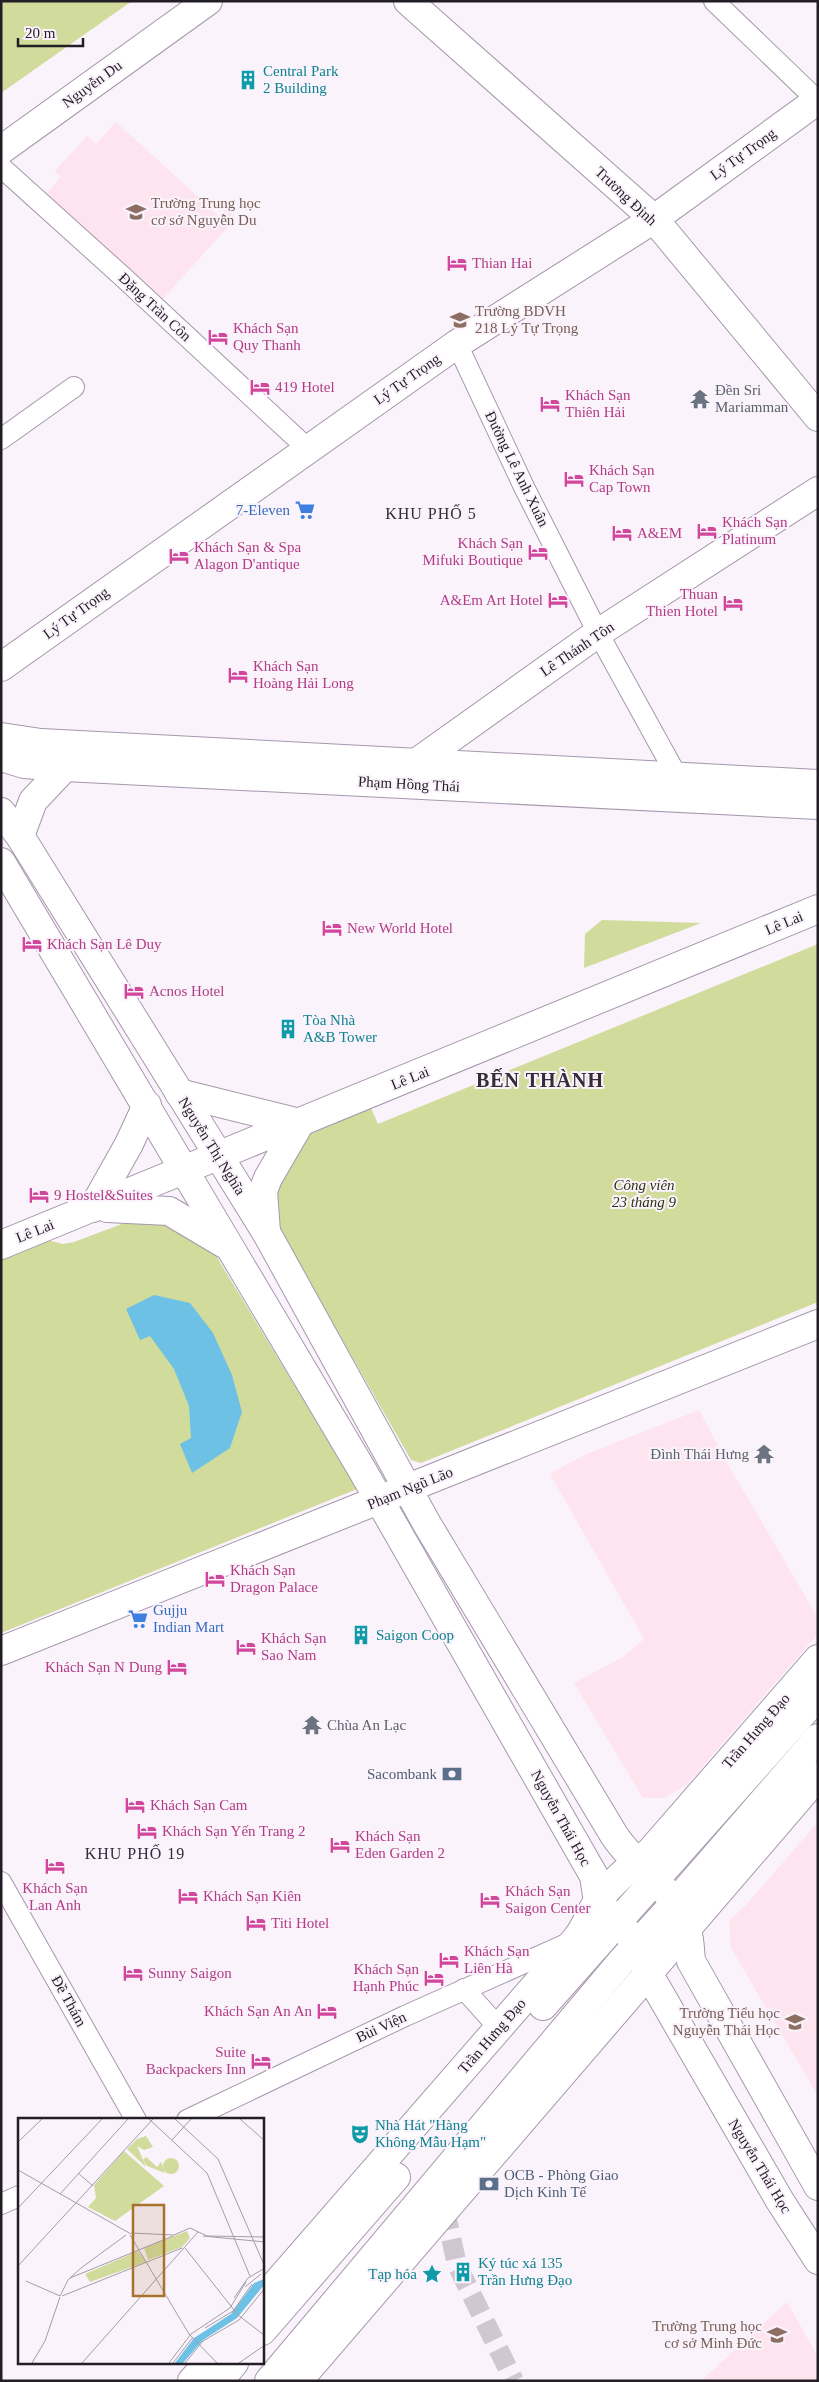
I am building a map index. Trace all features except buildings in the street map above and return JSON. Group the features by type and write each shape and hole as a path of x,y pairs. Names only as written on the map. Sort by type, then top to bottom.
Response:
{"main road":[{"name":"Nguyễn Du","path":"1,150 208,1"},
{"name":"Trương Định","path":"408,1 654,219 818,416"},
{"name":"Lý Tự Trọng","path":"1,667 307,448 457,344 654,219 818,101"},
{"name":"Lê Thánh Tôn","path":"416,763 598,634 818,491"},
{"name":"Phạm Hồng Thái","path":"1,737 40,743 416,763 678,788 818,805"},
{"name":"Phạm Hồng Thái","path":"1,757 24,764 65,767 678,788 818,784"},
{"path":"20,836 33,801 65,767"},
{"name":"Nguyễn Thị Nghĩa","path":"1,812 20,836 266,1232 407,1489"},
{"path":"1,862 379,1500"},
{"name":"Lê Lai","path":"1,1245 219,1157 818,908"},
{"path":"179,1093 300,1123 268,1178 263,1191 266,1232"},
{"path":"147,1106 129,1144 92,1208 169,1211 228,1246"},
{"name":"Phạm Ngũ Lão","path":"1,1651 818,1324"},
{"path":"407,1489 614,1835 624,1850 675,1903 687,1930 691,1961 813,2168"},
{"name":"Nguyễn Thái Học","path":"379,1500 594,1876 598,1902 638,1944 648,1973 780,2201 818,2260"},
{"name":"Trần Hưng Đạo","path":"264,2328 360,2203 507,2034 617,1923 646,1871 787,1713 818,1660"},
{"name":"Trần Hưng Đạo","path":"787,1713 818,1696"},
{"path":"531,2090 648,1973 687,1930 818,1738"},
{"path":"262,2364 269,2381 421,2219 531,2090 638,1944 675,1903 758,1825 818,1776"},
{"name":"Trần Hưng Đạo","path":"507,2034 585,1928 598,1902 646,1871 650,1852 666,1833 717,1792"},
{"path":"614,1835 642,1836 666,1833"},
{"name":"Trần Hưng Đạo","path":"264,2298 360,2203"},
{"path":"298,2381 421,2219"},
{"path":"192,2381 207,2364"},
{"path":"219,2381 233,2364"}],"street":[{"path":"714,1 818,101"},
{"name":"Đặng Trần Côn","path":"1,167 307,448"},
{"name":"Đường Lê Anh Xuân","path":"457,344 524,487 678,788"},
{"path":"1,439 74,387"},
{"name":"Ðề Thám","path":"1,1882 135,2118"},
{"name":"Bùi Viện","path":"191,2118 464,1989 576,1939"},
{"path":"464,1989 507,2034"},
{"path":"1,2204 18,2196"}],"shaded area":[{"name":"Trường Trung học cơ sở Nguyễn Du","path":"116,122 219,216 226,209 236,218 158,304 42,199 61,177 55,171 87,136 96,144"},
{"path":"699,1410 727,1463 818,1618 818,1634 687,1784 665,1798 643,1798 574,1683 623,1657 644,1639 550,1474 584,1455"},
{"name":"Trường Tiểu học Nguyễn Thái Học","path":"818,1822 818,2096 731,1948 729,1921 747,1904"},
{"name":"Trường Trung học cơ sở Minh Đức","path":"787,2302 818,2357 818,2381 701,2381"}],"green space":[{"path":"1,1 132,1 1,93"},
{"path":"602,920 701,923 584,968 585,934"},
{"name":"Công viên 23 tháng 9","path":"818,944 818,1302 421,1463 411,1460 274,1220 273,1197 304,1137 371,1108 378,1124"},
{"path":"160,1216 215,1254 357,1489 1,1633 1,1260 48,1240 63,1244 74,1242 135,1219"}],"water":[{"path":"154,1295 190,1303 213,1333 232,1375 242,1412 230,1448 192,1473 180,1444 191,1438 189,1406 174,1369 150,1336 140,1340 126,1309"}],"tunnel":[{"path":"445,2210 457,2265 514,2381"}],"place":[{"name":"Central Park 2 Building","path":"248,80"},
{"name":"Trường Trung học cơ sở Nguyễn Du","path":"136,212"},
{"name":"Thian Hai","path":"457,263"},
{"name":"Trường BDVH 218 Lý Tự Trọng","path":"460,320"},
{"name":"Khách Sạn Quy Thanh","path":"218,337"},
{"name":"419 Hotel","path":"260,387"},
{"name":"Đền Sri Mariamman","path":"700,399"},
{"name":"Khách Sạn Thiên Hải","path":"550,404"},
{"name":"Khách Sạn Cap Town","path":"574,479"},
{"name":"7-Eleven","path":"305,510"},
{"name":"Khách Sạn Platinum","path":"707,531"},
{"name":"A&EM","path":"622,533"},
{"name":"Khách Sạn Mifuki Boutique","path":"538,552"},
{"name":"Khách Sạn & Spa Alagon D'antique","path":"179,556"},
{"name":"A&Em Art Hotel","path":"558,600"},
{"name":"Thuan Thien Hotel","path":"733,603"},
{"name":"Khách Sạn Hoàng Hải Long","path":"238,675"},
{"name":"New World Hotel","path":"332,928"},
{"name":"Khách Sạn Lê Duy","path":"32,944"},
{"name":"Acnos Hotel","path":"134,991"},
{"name":"Tòa Nhà A&B Tower","path":"288,1029"},
{"name":"9 Hostel&Suites","path":"39,1195"},
{"name":"Đình Thái Hưng","path":"764,1454"},
{"name":"Khách Sạn Dragon Palace","path":"215,1579"},
{"name":"Gujju Indian Mart","path":"138,1619"},
{"name":"Saigon Coop","path":"361,1635"},
{"name":"Khách Sạn Sao Nam","path":"246,1647"},
{"name":"Khách Sạn N Dung","path":"177,1667"},
{"name":"Chùa An Lạc","path":"312,1725"},
{"name":"Sacombank","path":"452,1774"},
{"name":"Khách Sạn Cam","path":"135,1805"},
{"name":"Khách Sạn Yến Trang 2","path":"147,1831"},
{"name":"Khách Sạn Eden Garden 2","path":"340,1845"},
{"name":"Khách Sạn Lan Anh","path":"55,1866"},
{"name":"Khách Sạn Kiên","path":"188,1896"},
{"name":"Khách Sạn Saigon Center","path":"490,1900"},
{"name":"Titi Hotel","path":"256,1923"},
{"name":"Khách Sạn Liên Hà","path":"449,1960"},
{"name":"Sunny Saigon","path":"133,1973"},
{"name":"Khách Sạn Hạnh Phúc","path":"434,1978"},
{"name":"Khách Sạn An An","path":"327,2011"},
{"name":"Trường Tiểu học Nguyễn Thái Học","path":"795,2022"},
{"name":"Suite Backpackers Inn","path":"261,2061"},
{"name":"Nhà Hát \"Hàng Không Mẫu Hạm\"","path":"360,2134"},
{"name":"OCB - Phòng Giao Dịch Kinh Tế","path":"489,2184"},
{"name":"Ký túc xá 135 Trần Hưng Đạo","path":"463,2272"},
{"name":"Tạp hóa","path":"432,2274"},
{"name":"Trường Trung học cơ sở Minh Đức","path":"777,2335"}],"district":[{"name":"KHU PHỐ 5","path":"431,513"},
{"name":"BẾN THÀNH","path":"540,1080"},
{"name":"KHU PHỐ 19","path":"135,1853"}]}
